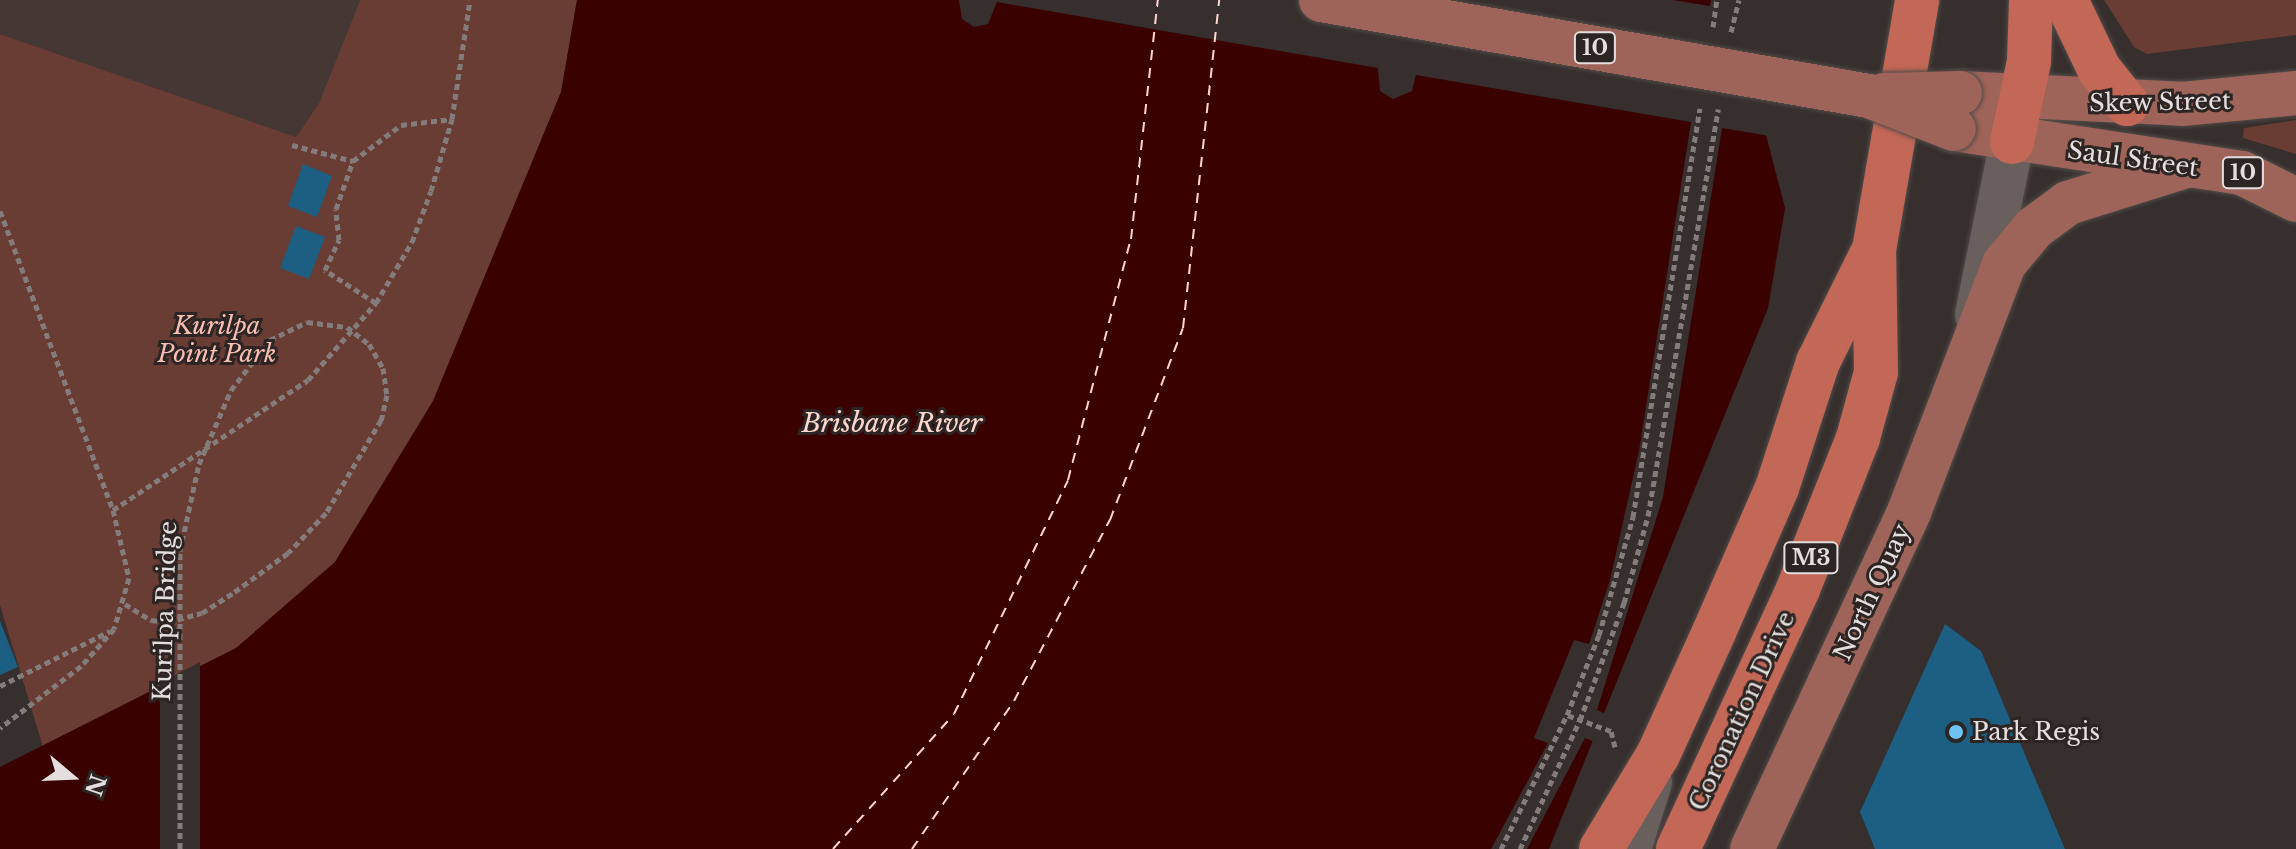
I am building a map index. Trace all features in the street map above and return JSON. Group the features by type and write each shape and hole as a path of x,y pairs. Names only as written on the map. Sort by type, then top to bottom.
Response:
{"highway":[{"name":"Coronation Drive","path":"1678,849 1798,589 1858,438 1876,372 1874,250 1917,0"},
{"path":"2017,121 2031,0"},
{"path":"2066,0 2099,69 2127,104"},
{"name":"Coronation Drive","path":"1658,755 1765,517 1818,362 1874,250"},
{"name":"M3","path":"1601,849 1658,755"}],"main road":[{"name":"10","path":"1321,0 2017,121"},
{"name":"Skew Street","path":"2017,121 2127,104 2296,93"},
{"name":"Saul Street","path":"2017,121 2183,167 2255,176 2296,200"},
{"name":"North Quay","path":"1752,849 1909,512 1976,328 2004,264 2046,218 2098,190 2183,167"}],"lane":[{"name":"North Quay","path":"1976,328 1982,266 2017,121"},
{"path":"1629,849 1658,755"}],"path":[{"path":"113,510 308,380 376,303 412,242 452,119 470,0"},
{"path":"1712,32 1717,0"},
{"path":"1729,42 1739,0"},
{"path":"1501,849 1567,715 1599,635 1638,494 1702,92"},
{"path":"1520,849 1580,720 1624,603 1648,516 1719,104"},
{"path":"376,303 325,270 339,240 336,209 353,161 401,125 452,119"},
{"path":"292,145 353,161"},
{"path":"0,211 113,510 129,578 125,604 114,629 81,666 0,728"},
{"name":"Kurilpa Bridge","path":"125,604 151,620 168,622 202,613 233,593 308,534 358,467 381,420 387,395 383,368 369,344 347,327 307,322 270,340 231,390 199,464 180,551 180,849"},
{"path":"0,686 114,629"},
{"path":"1567,715 1611,731"}],"shaded area":[{"path":"0,0 360,0 319,103 296,137 0,34"}],"green space":[{"name":"Kurilpa Point Park","path":"360,0 577,0 561,92 433,401 335,562 290,607 236,648 43,747 0,605 0,34 296,137 319,103"},
{"path":"2104,0 2296,0 2296,35 2147,54 2134,47"},
{"path":"2296,120 2296,154 2243,138 2244,128"}],"water":[{"name":"Brisbane River","path":"577,0 1731,0 1785,208 1768,308 1549,849 0,849 0,767 236,648 335,562 433,401 561,92"}],"pier":[{"path":"959,0 1673,0 1710,6 1711,0 1735,0 1770,136 1722,128 1663,497 1597,710 1610,716 1597,743 1585,738 1527,849 1491,849 1548,743 1534,738 1574,640 1589,644 1610,580 1639,451 1691,122 1416,75 1412,91 1393,99 1380,91 1378,68 997,2 988,24 974,27 962,19"},
{"path":"200,662 200,849 160,849 160,683"}],"building":[{"path":"303,164 332,176 317,217 288,206"},
{"path":"296,226 325,237 309,279 280,268"},
{"path":"0,621 18,667 0,675"},
{"name":"Park Regis","path":"1945,624 1981,651 2065,849 1875,849 1860,812"}],"ferry route":[{"path":"833,849 954,714 1068,480 1131,239 1158,0"},
{"path":"912,849 1014,701 1110,520 1183,328 1219,0"}],"place":[{"name":"Park Regis","path":"1956,732"}]}
